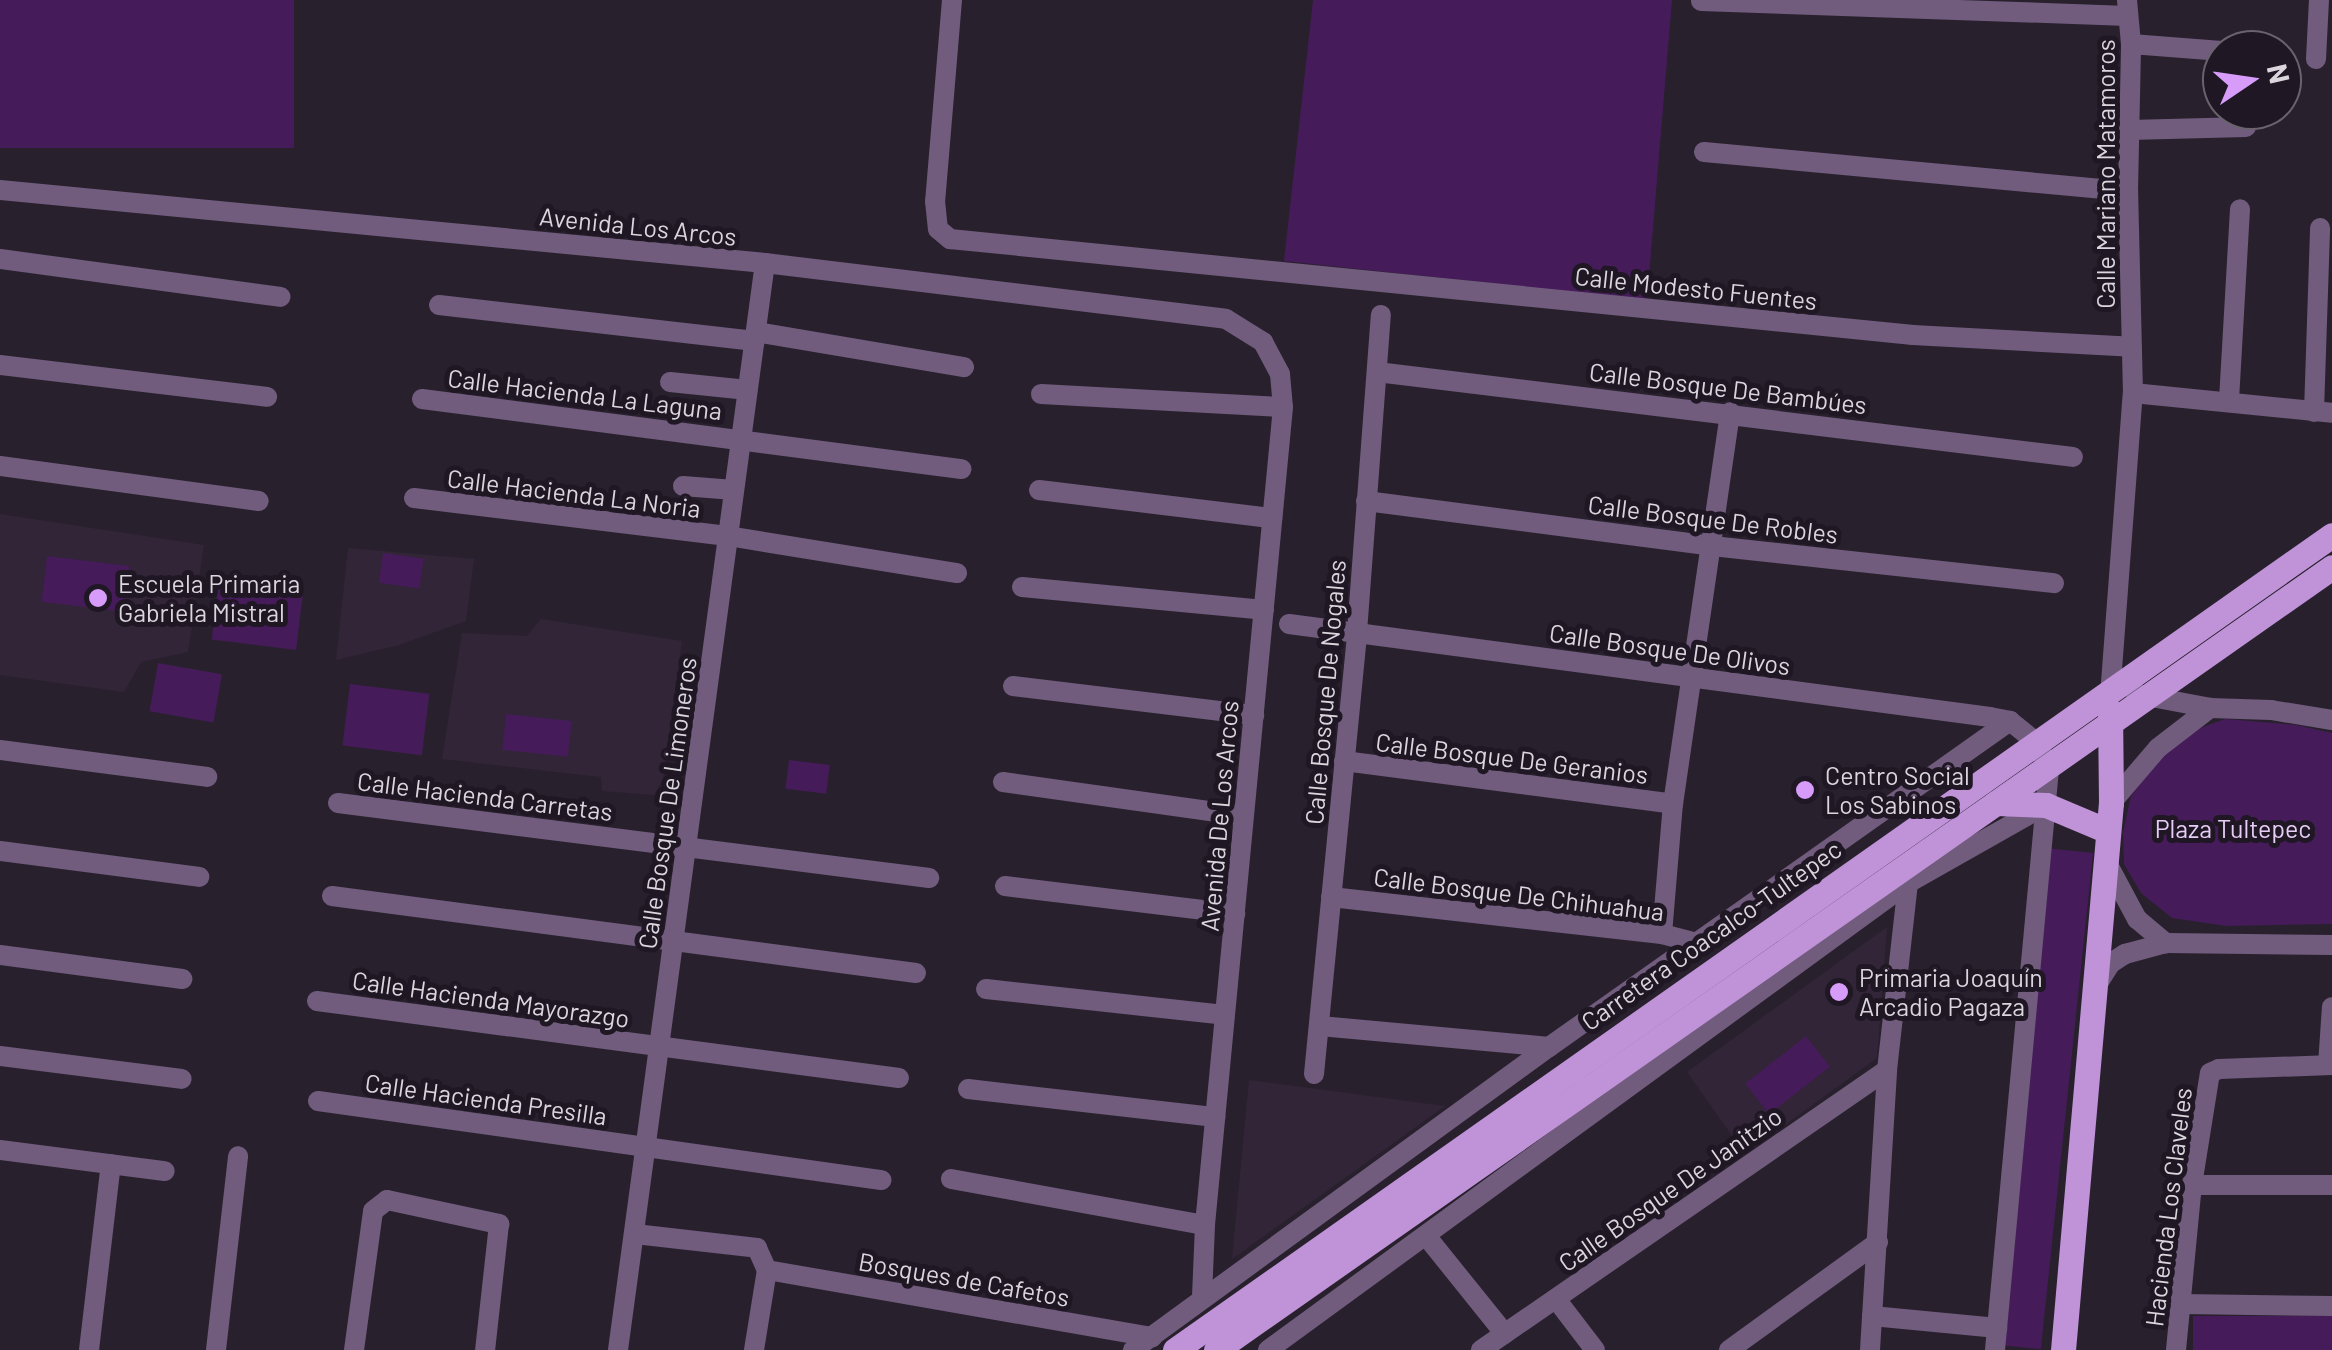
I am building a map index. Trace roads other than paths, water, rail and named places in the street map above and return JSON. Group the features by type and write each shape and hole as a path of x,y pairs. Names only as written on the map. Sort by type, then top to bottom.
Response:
{"main road":[{"name":"Carretera Coacalco-Tultepec","path":"1175,1350 2332,536"},
{"path":"1216,1350 2050,769 2332,567"},
{"path":"2062,1350 2111,803 2110,723 2115,692"},
{"path":"1996,803 2046,806 2108,831"}],"street":[{"name":"Calle Modesto Fuentes","path":"952,0 935,200 938,229 950,239 1913,335 2132,347"},
{"path":"2316,59 2320,0"},
{"path":"1701,1 2128,8"},
{"name":"Calle Mariano Matamoros","path":"2115,692 2132,394 2128,192 2132,44 2128,8"},
{"path":"2132,44 2202,49"},
{"path":"2129,130 2202,128"},
{"path":"1704,152 2128,192"},
{"name":"Avenida Los Arcos","path":"0,190 765,264 1226,319 1264,342"},
{"path":"2230,400 2240,209"},
{"path":"2132,394 2230,400 2323,412 2320,228"},
{"path":"0,259 280,297"},
{"name":"Calle Bosque De Limoneros","path":"618,1350 765,264"},
{"path":"439,305 755,337 964,367"},
{"name":"Calle Bosque De Nogales","path":"1314,1074 1357,632 1380,314"},
{"name":"Avenida De Los Arcos","path":"1202,1298 1205,1224 1283,408 1280,374 1264,342"},
{"path":"0,365 266,398"},
{"name":"Calle Bosque De Bambúes","path":"1378,372 1730,412 2073,457"},
{"path":"670,382 748,390"},
{"path":"1041,394 1283,408"},
{"name":"Calle Hacienda La Laguna","path":"422,399 961,469"},
{"path":"1662,934 1672,804 1730,412"},
{"path":"0,466 259,501"},
{"path":"682,486 734,490"},
{"path":"1040,490 1272,518"},
{"name":"Calle Hacienda La Noria","path":"414,498 728,536 958,573"},
{"name":"Calle Bosque De Robles","path":"1366,501 1712,546 2054,582"},
{"path":"1022,587 1264,610"},
{"name":"Calle Bosque De Olivos","path":"1289,624 2010,721"},
{"path":"1012,686 1254,715"},
{"path":"2115,692 2210,708 2271,710 2332,720"},
{"path":"2111,803 2158,748 2210,708"},
{"path":"1133,1350 1549,1047 1701,944 2010,721 2036,742 2050,769 1995,1350"},
{"path":"0,750 207,777"},
{"name":"Calle Bosque De Geranios","path":"1344,761 1672,804"},
{"path":"1003,782 1244,816"},
{"name":"Calle Hacienda Carretas","path":"338,803 929,878"},
{"path":"1268,1350 1908,883 2046,806"},
{"path":"0,850 199,877"},
{"path":"2106,860 2136,919 2166,943"},
{"path":"1870,1350 1887,1070 1908,883"},
{"path":"1005,886 1235,914"},
{"path":"332,896 916,973"},
{"name":"Calle Bosque De Chihuahua","path":"1332,898 1662,934 1701,944"},
{"path":"2094,991 2110,964 2125,954 2166,943 2332,945"},
{"path":"0,955 182,979"},
{"path":"986,989 1225,1015"},
{"name":"Calle Hacienda Mayorazgo","path":"317,1001 899,1078"},
{"path":"2330,1065 2332,1008"},
{"path":"1320,1026 1549,1047"},
{"path":"0,1056 182,1079"},
{"name":"Hacienda Los Claveles","path":"2176,1350 2192,1185 2210,1073 2219,1069 2330,1065"},
{"name":"Calle Bosque De Janitzio","path":"1481,1350 1887,1070"},
{"path":"968,1089 1215,1118"},
{"name":"Calle Hacienda Presilla","path":"318,1101 881,1180"},
{"path":"0,1150 165,1171"},
{"path":"216,1350 238,1156"},
{"path":"89,1350 111,1164"},
{"path":"951,1179 1205,1224"},
{"path":"2192,1185 2332,1184"},
{"path":"354,1350 373,1211 387,1200 499,1224 485,1350"},
{"path":"634,1234 758,1248 767,1270 754,1350"},
{"path":"1426,1237 1505,1334"},
{"path":"1730,1350 1878,1242"},
{"name":"Bosques de Cafetos","path":"767,1270 1152,1337"},
{"path":"1556,1299 1594,1350"},
{"path":"2180,1304 2332,1306"},
{"path":"1872,1316 1997,1328"}],"place":[{"name":"Escuela Primaria Gabriela Mistral","path":"98,598"},
{"name":"Centro Social Los Sabinos","path":"1805,790"},
{"name":"Primaria Joaquín Arcadio Pagaza","path":"1839,992"}],"park label":[{"name":"Plaza Tultepec","path":"2233,828"}]}
